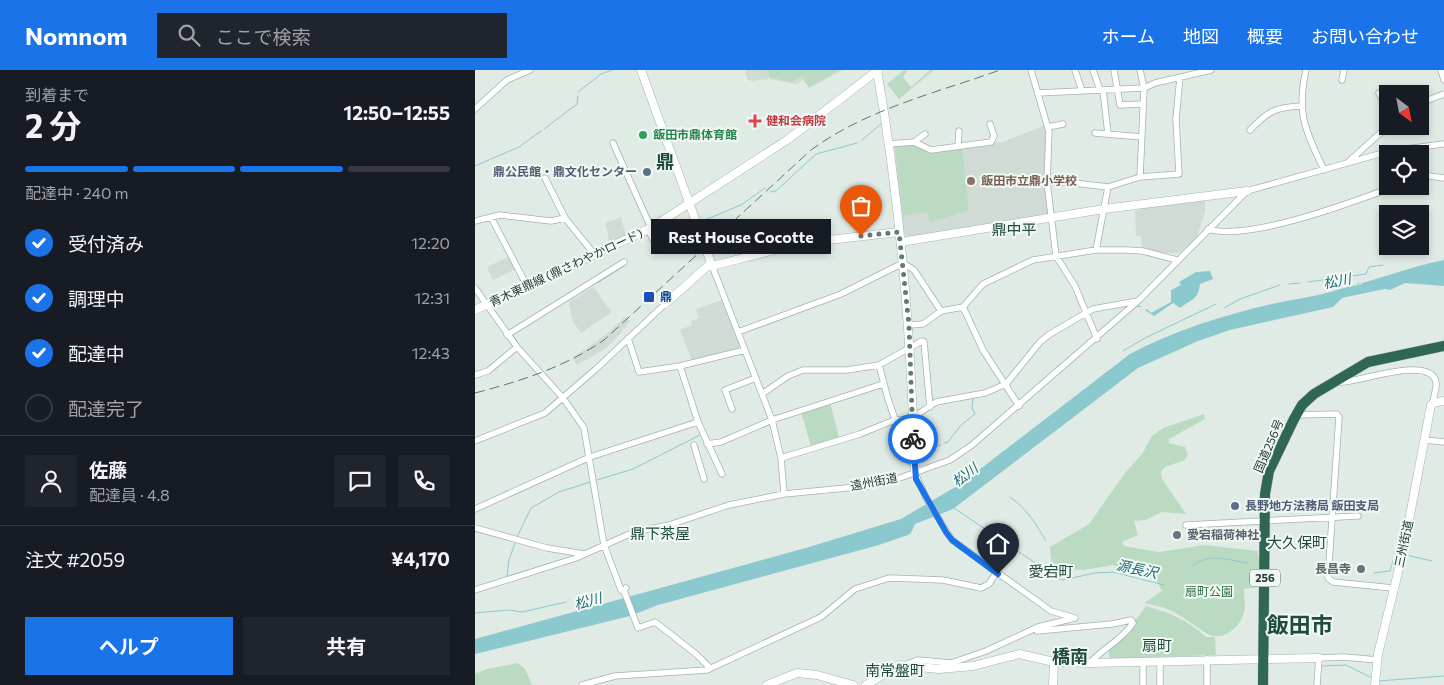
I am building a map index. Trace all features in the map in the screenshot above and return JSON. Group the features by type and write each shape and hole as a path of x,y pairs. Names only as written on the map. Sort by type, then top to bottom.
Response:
{"highway":[{"name":"国道256号","path":"1263,685 1265,494 1269,472 1295,417 1307,399 1336,380 1375,360 1444,346"}],"street":[{"path":"475,109 507,80 530,70"},
{"path":"877,70 889,144 909,325 915,469"},
{"name":"青木東鼎線 (鼎さわやかロード)","path":"475,310 649,229 787,140 877,70"},
{"path":"1031,70 1048,127 1047,182 1056,256 1088,312 1097,339"},
{"path":"1075,70 1082,91"},
{"path":"1093,70 1101,90 1108,134"},
{"path":"1113,70 1120,105 1143,104"},
{"path":"1140,70 1144,88 1140,177"},
{"path":"1038,93 1144,88 1155,83 1211,70"},
{"path":"1306,70 1302,106 1303,125 1324,170"},
{"path":"1343,80 1344,70"},
{"path":"1441,70 1444,80"},
{"path":"643,71 689,204 772,420 781,458 784,494"},
{"path":"1047,182 1108,187 1140,177 1179,174 1176,119 1180,77"},
{"path":"1429,100 1444,94"},
{"path":"1250,130 1269,112 1287,106 1302,106"},
{"path":"889,144 914,142 931,150 991,142 994,136 990,124"},
{"path":"1048,127 1063,124"},
{"path":"958,146 959,130"},
{"path":"1095,132 1142,137"},
{"path":"914,142 925,134"},
{"path":"1346,164 1379,134"},
{"path":"613,143 654,241"},
{"path":"901,242 1104,209 1247,191 1390,151 1444,144"},
{"path":"1429,176 1444,178"},
{"path":"545,178 565,218 595,255"},
{"path":"1096,250 1108,187"},
{"path":"915,469 950,460 964,451 1019,406 1097,339 1247,191"},
{"path":"1208,229 1216,232 1235,232 1302,219 1345,203 1379,193"},
{"path":"475,221 491,216 506,215 551,221 565,218"},
{"path":"491,216 527,286"},
{"path":"475,441 537,416 563,398 665,304 712,265 802,243 899,232"},
{"path":"909,325 923,324 941,311 963,307 977,289 988,281 1033,260 1096,250 1143,251 1177,260"},
{"path":"507,335 624,262"},
{"path":"737,332 841,294 903,263"},
{"path":"903,263 914,270 941,311"},
{"path":"475,288 517,348 563,398 584,428 604,545 624,589 638,628 655,622 696,654 710,668"},
{"path":"781,458 896,420 913,418 936,402 985,393 1006,384 1041,340 1088,312 1107,305 1138,300"},
{"path":"963,307 983,350 1019,406"},
{"path":"628,338 639,372 680,366 745,350"},
{"path":"762,394 788,376 803,370 824,372 879,365 910,347 924,342 930,407"},
{"path":"475,375 488,371 517,348"},
{"path":"879,365 883,384 909,460 915,469"},
{"path":"680,366 698,422 722,474"},
{"name":"三州街道","path":"1336,380 1339,383 1380,374 1420,370 1433,378 1436,384 1406,537 1378,660 1375,685"},
{"path":"732,409 725,390 756,378"},
{"path":"707,444 721,442 772,420 883,384"},
{"path":"1433,403 1444,401"},
{"path":"1295,417 1337,414 1339,417 1327,574 1330,581 1393,588"},
{"path":"475,509 590,456 698,422"},
{"path":"1424,440 1444,442"},
{"path":"694,445 705,479"},
{"name":"遠州街道","path":"475,590 586,554 634,532 669,525 729,505 784,494 867,486 915,469 927,500 952,540 1051,611 1075,618 1033,629"},
{"path":"1186,525 1358,516"},
{"path":"475,528 547,548 586,554"},
{"path":"582,685 615,676 710,668 821,617 859,587 897,576 943,580 981,588 989,584 996,573"},
{"path":"866,685 893,667 918,660 944,663 967,658 1033,629 1038,631 1112,624 1131,620 1133,623 1126,633 1090,663"},
{"path":"907,664 939,669 973,666 1019,654 1054,662 1090,663 1344,657 1378,660"},
{"path":"1317,685 1319,658"},
{"path":"1207,659 1207,685"},
{"path":"1143,661 1143,685"},
{"path":"1160,661 1160,685"},
{"path":"1053,685 1054,662"},
{"path":"767,685 797,673 853,685"}],"shaded area":[{"path":"745,70 843,70 809,88 803,80 796,84 769,79 751,81 747,79"},
{"name":"飯田市立鼎小学校","path":"1046,125 1049,217 940,234 907,236 903,232 894,145 912,144 926,150 1002,142"},
{"path":"1205,199 1205,212 1197,237 1179,253 1166,253 1142,248 1141,236 1136,236 1135,211 1139,210 1138,206"},
{"path":"621,217 626,235 609,243 606,223"},
{"path":"510,256 516,269 493,280 487,267"},
{"path":"593,287 612,312 581,333 572,320 569,302"},
{"path":"722,300 741,348 692,361 680,330 692,325 691,321 699,318 696,309"},
{"path":"625,317 630,321 605,349 577,365 573,358 608,333"}],"green space":[{"path":"763,70 839,70 809,87 803,76 791,82 769,77 769,71"},
{"path":"904,70 907,71 903,77 911,87 930,70 934,70 899,99 887,84"},
{"path":"912,145 930,153 962,149 969,210 930,222 927,212 903,216 895,147"},
{"path":"830,403 839,437 811,446 801,412"},
{"name":"扇町公園","path":"1204,414 1205,419 1169,439 1169,443 1185,447 1188,454 1185,460 1165,467 1161,472 1162,479 1186,514 1162,512 1146,520 1134,521 1138,535 1122,542 1124,546 1159,552 1204,545 1258,551 1258,557 1261,558 1259,587 1244,589 1245,607 1242,618 1235,628 1224,635 1218,636 1206,633 1170,610 1144,603 1162,591 1155,577 1113,565 1084,570 1052,568 1050,547 1089,524 1125,473 1142,454 1152,436 1163,428"},
{"path":"1146,606 1178,618 1193,626 1206,637 1215,637 1216,655 1109,659 1109,648 1135,621"},
{"path":"518,663 525,669 532,685 475,685 475,674 487,669"}],"water":[{"path":"1444,260 1444,286 1405,283 1390,290 1361,284"},
{"path":"1210,271 1213,279 1200,284 1196,296 1180,308 1173,303 1154,316 1145,310 1147,309 1151,313 1171,302 1171,290 1181,285 1179,282 1196,272"},
{"path":"1356,285 1333,307 1230,330 1198,341 1138,368 953,509 915,524 908,535 879,545 658,605 630,616 475,654 475,639 809,547 901,519 962,483 1130,354 1147,345 1184,330 1258,307"}],"waterway":[{"path":"578,92 601,74 612,70"},
{"path":"544,129 577,104 578,96"},
{"path":"862,140 882,123"},
{"path":"475,166 519,147 541,131"},
{"path":"770,192 776,191 816,154 857,143"},
{"path":"700,222 741,205 765,188"},
{"path":"1308,282 1366,274 1369,267 1383,265"},
{"path":"597,283 624,266"},
{"path":"1289,284 1300,283"},
{"name":"松川","path":"1338,294 1386,284"},
{"path":"1224,308 1240,299 1280,285"},
{"path":"1123,351 1145,338 1216,304"},
{"path":"1137,306 1141,307"},
{"path":"512,334 518,343"},
{"path":"1026,355 1030,349"},
{"path":"944,443 948,442 961,425 975,414 972,408 973,398"},
{"path":"597,480 633,469 700,435"},
{"path":"923,452 940,445"},
{"path":"517,537 531,508 559,492 590,482"},
{"path":"1010,497 1026,512 1046,541"},
{"name":"源長沢","path":"954,508 1059,579 1063,580 1095,573 1113,572 1164,585"},
{"path":"482,585 507,577 509,560 515,543"},
{"name":"源長沢","path":"1406,555 1432,561"},
{"name":"源長沢","path":"1193,566 1205,559 1211,558 1247,563"},
{"name":"源長沢","path":"1374,573 1390,571 1393,561"},
{"path":"475,613 509,610 522,612 566,602"},
{"path":"1322,666 1346,665 1372,678"},
{"path":"1378,681 1444,676"}],"railway":[{"path":"475,393 542,372 574,358 604,340 811,150 833,136 855,123 903,103 1000,70"}],"way so far":[{"path":"861,236 899,232 909,325 913,439"}],"place":[{"name":"健和会病院","path":"755,121"},
{"name":"飯田市鼎体育館","path":"643,135"},
{"name":"鼎公民館・鼎文化センター","path":"647,172"},
{"name":"飯田市立鼎小学校","path":"971,181"},
{"name":"Rest House Cocotte","path":"861,236"},
{"name":"鼎","path":"649,297"},
{"name":"長野地方法務局 飯田支局","path":"1235,506"},
{"name":"愛宕稲荷神社","path":"1177,535"},
{"name":"長昌寺","path":"1361,569"}],"district":[{"name":"鼎","path":"665,162"},
{"name":"鼎中平","path":"1014,230"},
{"name":"鼎下茶屋","path":"660,534"},
{"name":"大久保町","path":"1297,543"},
{"name":"愛宕町","path":"1051,572"},
{"name":"飯田市","path":"1300,625"},
{"name":"扇町","path":"1157,646"},
{"name":"橋南","path":"1070,657"},
{"name":"南常盤町","path":"895,671"}],"route":[{"path":"913,439 916,479 946,532 952,540 998,574"}]}
